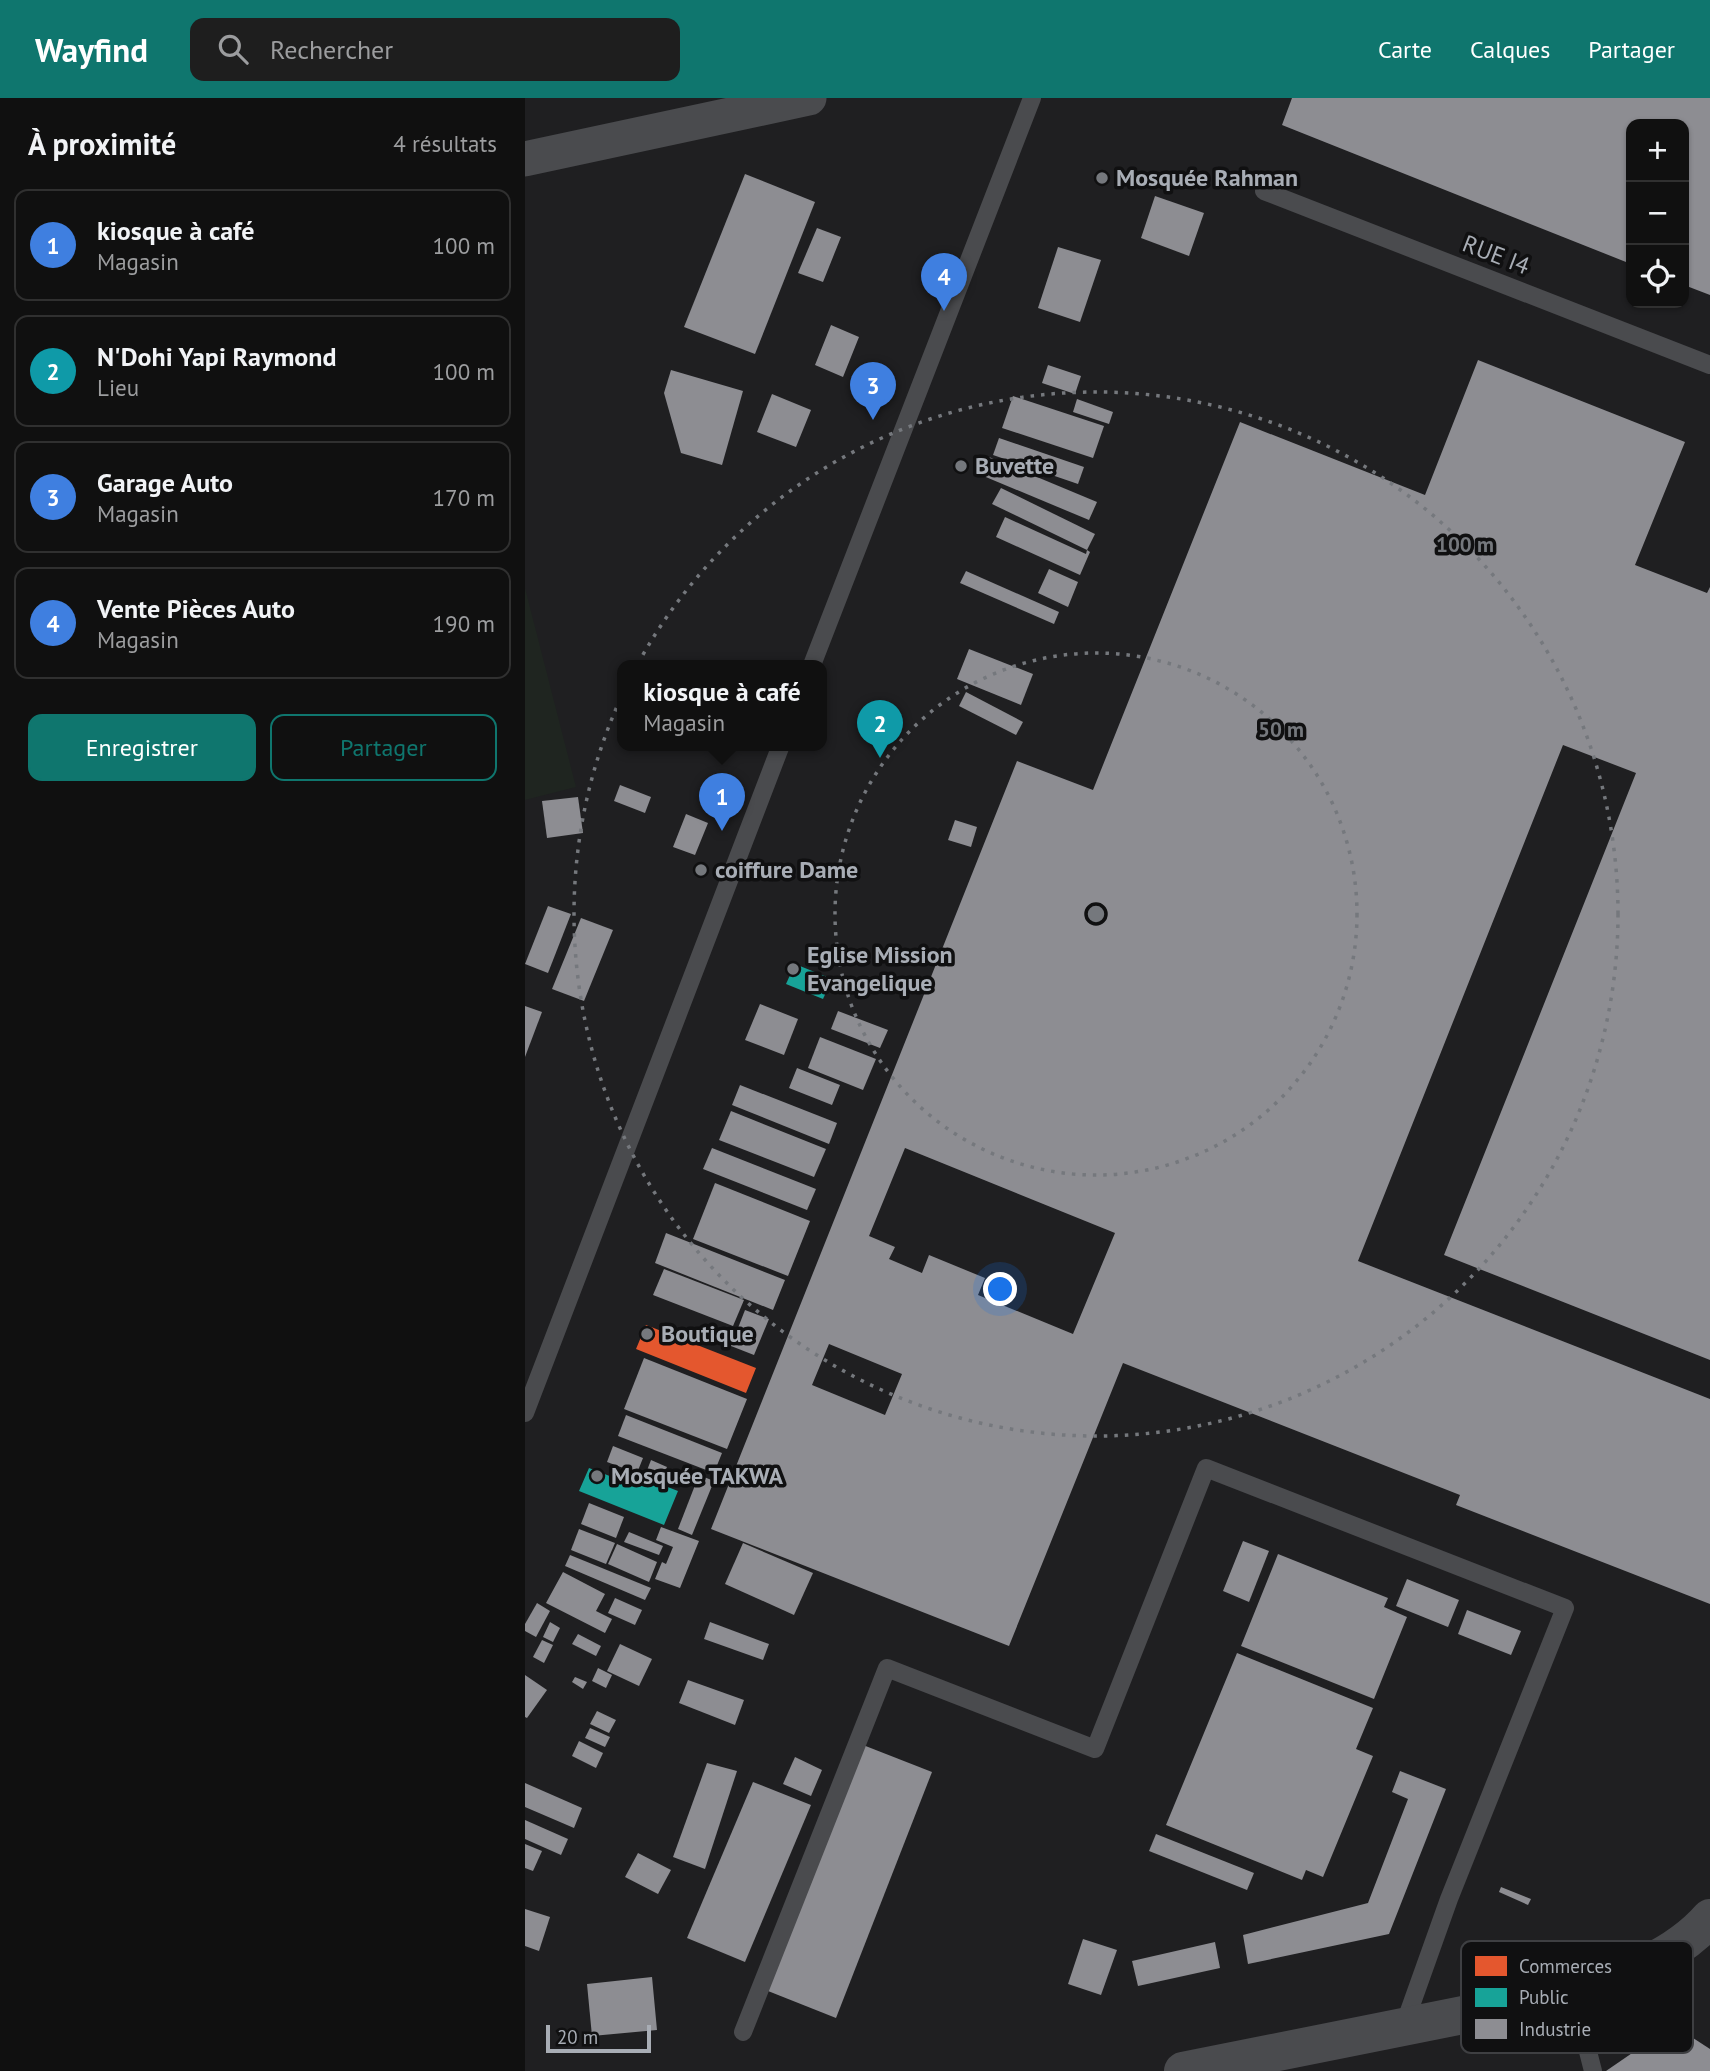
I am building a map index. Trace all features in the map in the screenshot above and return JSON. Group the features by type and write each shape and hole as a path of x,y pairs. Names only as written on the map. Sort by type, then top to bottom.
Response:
{"street":[{"path":"525,159 809,98"},
{"path":"1687,1941 1710,1918"},
{"path":"1184,2071 1461,2016"}],"lane":[{"path":"814,660 1032,98"},
{"name":"RUE I4","path":"1264,191 1710,365"},
{"path":"525,1413 779,751"},
{"path":"743,2032 887,1668 1095,1749 1206,1468 1565,1608 1449,1899 1403,2028"},
{"path":"1588,2053 1593,2071"}],"shaded area":[{"path":"525,98 1710,98 1710,2071 525,2071"},
{"path":"525,588 576,787 525,800"}],"building: Commerces":[{"path":"646,1325 756,1368 746,1393 636,1349"}],"building: Public":[{"path":"795,964 832,979 823,999 786,984"},
{"path":"589,1468 638,1487 642,1477 678,1491 664,1525 579,1491"}],"building: Industrie":[{"path":"1292,98 1710,98 1710,295 1689,287 1689,119 1626,119 1626,262 1282,125"},
{"path":"745,174 815,202 755,354 684,327"},
{"path":"1155,196 1204,213 1189,256 1141,238"},
{"path":"817,228 841,237 823,282 798,273"},
{"path":"1058,247 1101,260 1080,322 1038,308"},
{"path":"831,325 859,337 843,377 815,365"},
{"path":"1478,360 1685,442 1635,565 1707,593 1710,587 1710,1360 1444,1255 1636,773 1563,745 1358,1261 1710,1399 1710,1604 1456,1505 1460,1495 1123,1363 1009,1646 711,1529 1017,761 1093,790 1240,422 1425,495","holes":["905,1148 1115,1233 1073,1334 978,1295 985,1278 929,1255 922,1273 889,1259 895,1247 869,1236","829,1344 902,1374 885,1415 812,1385"]},
{"path":"1048,365 1081,376 1075,394 1042,383"},
{"path":"671,370 743,391 722,465 681,453 664,393"},
{"path":"772,394 811,410 796,447 757,432"},
{"path":"1013,396 1104,426 1093,458 1002,428"},
{"path":"1077,399 1113,412 1109,424 1073,412"},
{"path":"999,438 1084,467 1078,484 993,455"},
{"path":"989,457 1097,502 1089,520 981,475"},
{"path":"1001,488 1095,534 1087,550 992,504"},
{"path":"1005,517 1086,554 1087,550 1090,552 1080,575 996,537"},
{"path":"1049,569 1078,582 1068,607 1038,593"},
{"path":"966,571 1059,612 1054,624 960,583"},
{"path":"969,649 1033,674 1021,705 957,679"},
{"path":"966,692 1023,722 1016,735 959,706"},
{"path":"620,785 651,797 645,813 614,801"},
{"path":"578,797 583,833 547,838 542,801"},
{"path":"686,814 708,823 695,855 673,847"},
{"path":"955,820 977,827 971,847 948,840"},
{"path":"548,906 571,914 548,973 525,964"},
{"path":"581,918 613,930 584,1001 552,989"},
{"path":"760,1004 798,1019 784,1055 745,1040"},
{"path":"525,1006 542,1012 525,1057"},
{"path":"838,1011 888,1030 880,1048 831,1029"},
{"path":"820,1037 876,1059 863,1090 808,1068"},
{"path":"797,1068 840,1085 832,1105 789,1088"},
{"path":"740,1085 837,1123 829,1144 732,1105"},
{"path":"731,1111 826,1149 814,1177 719,1140"},
{"path":"712,1148 816,1189 807,1210 703,1169"},
{"path":"715,1183 810,1221 788,1276 693,1239"},
{"path":"666,1233 785,1280 773,1310 655,1263"},
{"path":"664,1269 744,1300 733,1326 653,1295"},
{"path":"745,1310 769,1319 754,1355 731,1346"},
{"path":"644,1358 747,1399 727,1449 624,1409"},
{"path":"626,1415 722,1453 714,1473 618,1436"},
{"path":"613,1446 643,1458 637,1473 607,1462"},
{"path":"651,1460 667,1467 662,1479 646,1473"},
{"path":"699,1475 714,1481 692,1535 678,1529"},
{"path":"589,1503 624,1517 616,1538 581,1524"},
{"path":"661,1527 699,1541 680,1588 655,1579 662,1562 666,1564 673,1547 656,1540"},
{"path":"579,1529 615,1543 606,1564 571,1550"},
{"path":"629,1532 663,1546 659,1555 624,1542"},
{"path":"1243,1541 1269,1551 1249,1602 1223,1591"},
{"path":"743,1543 813,1573 794,1615 725,1584"},
{"path":"617,1544 657,1562 649,1582 608,1564"},
{"path":"1278,1554 1388,1598 1384,1607 1407,1617 1374,1699 1241,1646"},
{"path":"570,1555 651,1588 645,1600 565,1566"},
{"path":"563,1572 605,1594 596,1611 612,1619 605,1633 546,1603"},
{"path":"1407,1579 1459,1600 1448,1627 1396,1606"},
{"path":"615,1598 642,1610 635,1625 608,1613"},
{"path":"537,1603 550,1611 536,1637 525,1631 525,1624"},
{"path":"1467,1610 1521,1631 1511,1655 1458,1634"},
{"path":"550,1622 560,1628 553,1642 543,1637"},
{"path":"710,1622 769,1644 763,1660 704,1639"},
{"path":"578,1634 601,1646 596,1656 572,1644"},
{"path":"542,1640 553,1645 544,1663 533,1657"},
{"path":"620,1644 652,1659 639,1686 607,1671"},
{"path":"1237,1653 1373,1708 1356,1749 1373,1756 1323,1877 1306,1870 1302,1880 1166,1825"},
{"path":"598,1668 612,1675 606,1688 592,1681"},
{"path":"525,1675 547,1690 527,1718 525,1717"},
{"path":"575,1677 587,1682 583,1689 572,1682"},
{"path":"688,1680 744,1700 735,1725 679,1703"},
{"path":"597,1711 616,1720 609,1733 590,1724"},
{"path":"590,1728 610,1737 605,1747 585,1738"},
{"path":"579,1741 603,1753 596,1768 572,1756"},
{"path":"863,1745 932,1772 836,2018 768,1991"},
{"path":"795,1757 822,1770 811,1796 783,1784"},
{"path":"707,1763 737,1771 705,1869 673,1857"},
{"path":"1400,1771 1446,1789 1389,1934 1248,1964 1243,1935 1368,1903 1408,1799 1392,1792"},
{"path":"753,1782 811,1805 745,1962 687,1938"},
{"path":"525,1783 582,1808 574,1828 525,1807"},
{"path":"525,1820 568,1839 561,1855 525,1839"},
{"path":"1156,1834 1254,1873 1247,1890 1149,1851"},
{"path":"525,1844 542,1851 533,1871 525,1868"},
{"path":"638,1853 671,1870 658,1894 625,1877"},
{"path":"1501,1887 1531,1899 1528,1905 1499,1892"},
{"path":"525,1909 550,1917 539,1951 525,1946"},
{"path":"1083,1939 1117,1950 1101,1995 1068,1984"},
{"path":"1215,1942 1220,1968 1138,1986 1132,1961"},
{"path":"652,1977 657,2030 592,2036 587,1984"},
{"path":"1693,2038 1710,2049 1710,2071 1606,2071 1632,2053 1693,2053"}],"place":[{"name":"Mosquée Rahman","path":"1102,178"},
{"name":"Vente Pièces Auto","path":"944,311"},
{"name":"Garage Auto","path":"873,420"},
{"name":"Buvette","path":"961,466"},
{"name":"N'Dohi Yapi Raymond","path":"880,758"},
{"name":"kiosque à café","path":"722,831"},
{"name":"coiffure Dame","path":"701,870"},
{"name":"Eglise Mission Evangelique","path":"793,969"},
{"name":"Boutique","path":"647,1334"},
{"name":"Mosquée TAKWA","path":"597,1476"}]}
